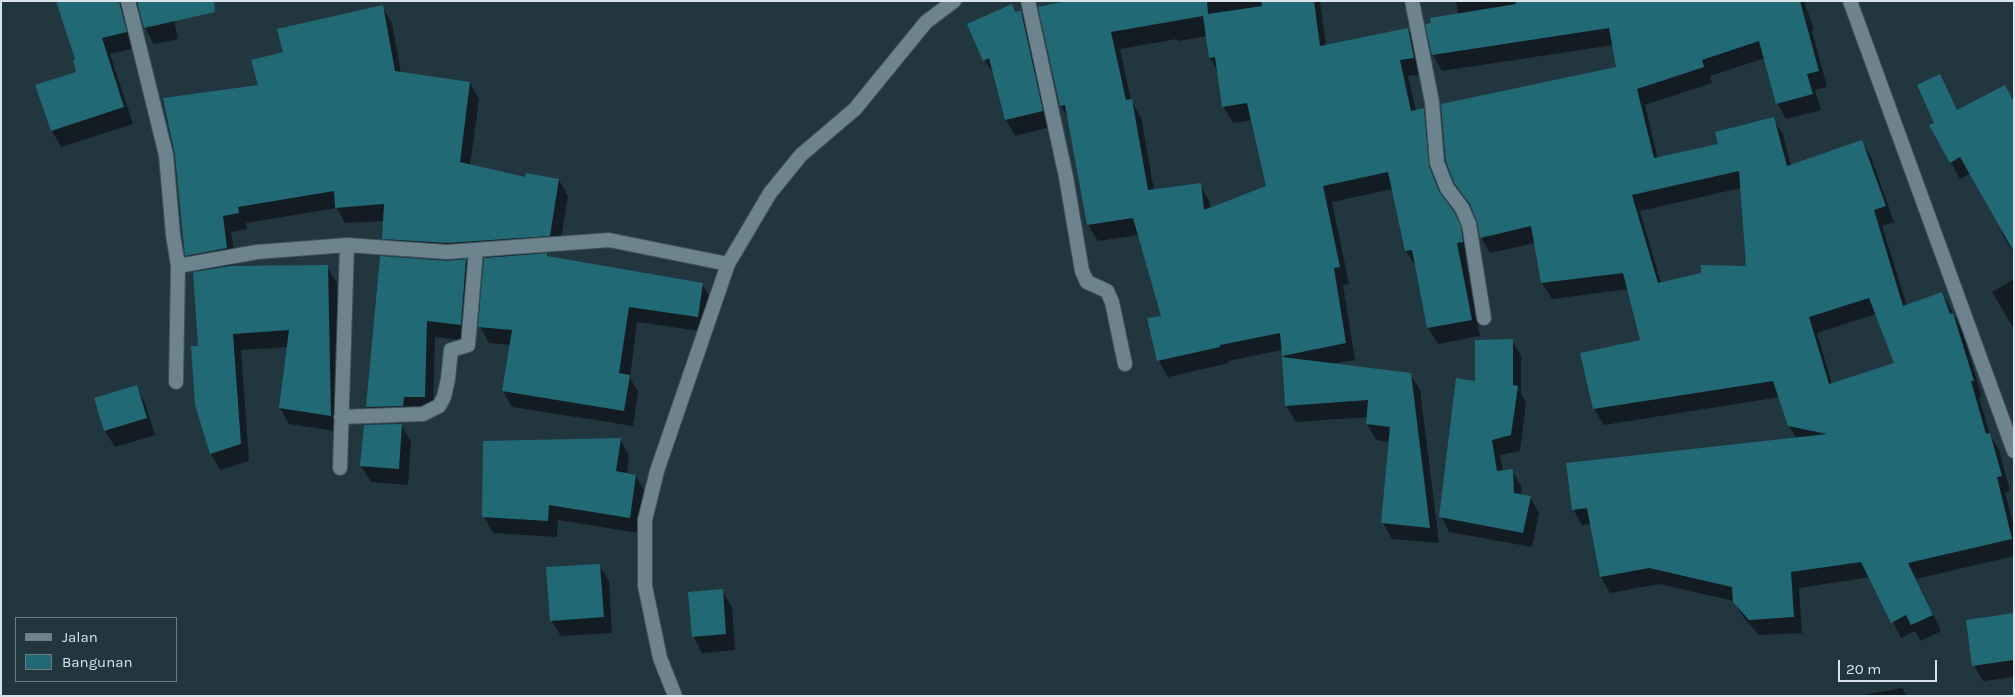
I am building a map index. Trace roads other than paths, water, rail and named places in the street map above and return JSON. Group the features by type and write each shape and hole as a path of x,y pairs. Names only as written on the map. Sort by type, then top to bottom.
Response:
{"street":[{"path":"128,1 166,155 173,235 178,266 176,382"},
{"path":"675,696 660,658 645,586 645,520 658,471 728,264 770,193 801,155 855,109 926,22 954,1"},
{"path":"1028,1 1066,176 1082,271 1087,282 1107,292 1112,302 1124,364"},
{"path":"1412,1 1432,102 1437,163 1447,188 1462,208 1469,224 1484,318"},
{"path":"1850,1 2014,451"},
{"path":"178,266 257,252 347,245 447,252 609,240 728,264"},
{"path":"340,468 347,245"},
{"path":"341,417 423,414 439,406 444,397 448,379 451,350 468,345 476,250"}]}
